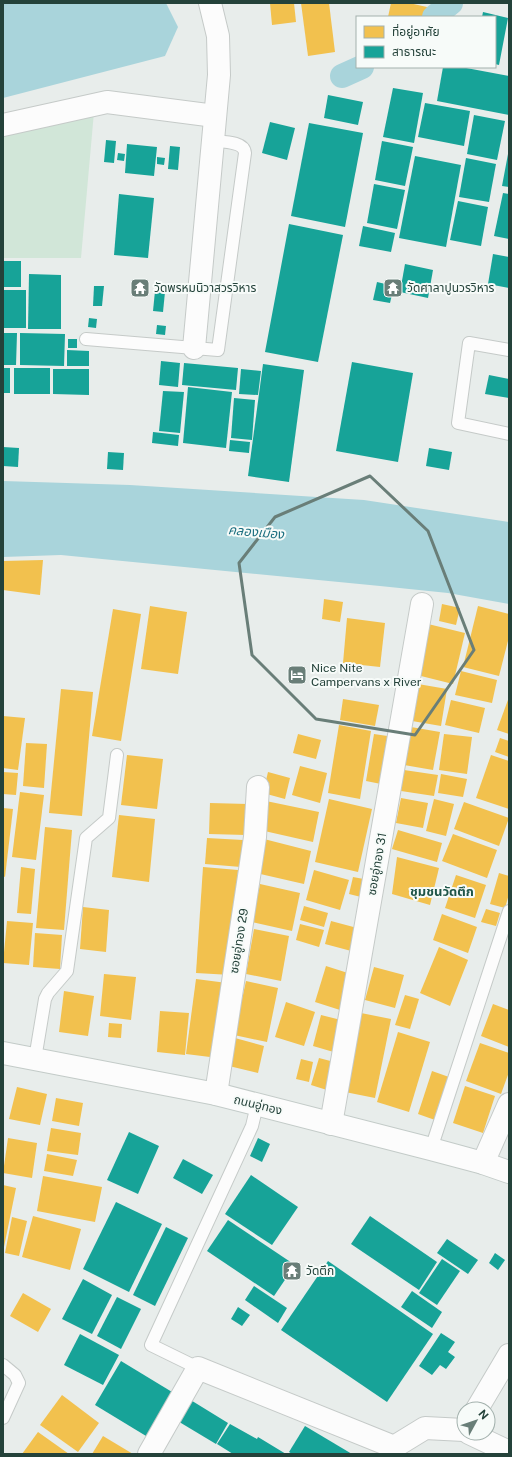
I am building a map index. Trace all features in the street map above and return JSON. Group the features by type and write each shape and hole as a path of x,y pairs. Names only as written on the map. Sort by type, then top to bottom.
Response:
{"street":[{"path":"194,348 219,75 218,36 210,3"},
{"path":"3,125 107,102 215,116"},
{"name":"ซอยอู่ทอง 31","path":"331,1124 422,604"},
{"name":"ซอยอู่ทอง 29","path":"216,1094 255,837 258,787"},
{"name":"ถนนอู่ทอง","path":"3,1053 216,1094 484,1163 509,1172"},
{"path":"484,1163 509,1104"},
{"path":"482,1401 509,1355"},
{"path":"149,1454 198,1368 392,1451 425,1428 456,1430"},
{"path":"486,1441 509,1452"}],"lane":[{"path":"86,339 218,350 245,153 244,148 240,145 213,141"},
{"path":"509,350 468,343 458,423 509,434"},
{"path":"34,1059 45,999 48,993 67,971 86,838 109,818 117,755"},
{"path":"431,1149 509,911"},
{"path":"198,1368 151,1345 252,1126 257,1105"},
{"path":"3,1365 15,1375 19,1383 3,1418"}],"highlighted area":[{"path":"370,476 428,531 474,650 415,735 316,719 252,655 239,563 275,517"}],"green space":[{"path":"94,112 81,258 3,258 3,133"}],"water":[{"path":"3,3 166,3 178,27 165,56 3,98"},
{"name":"คลองเมือง","path":"3,481 130,485 364,500 509,522 509,604 448,593 61,555 3,557"}],"building: ที่อยู่อาศัย":[{"path":"270,3 294,3 296,22 272,25"},
{"path":"301,3 329,3 335,52 308,56"},
{"path":"391,3 409,3 427,7 425,16 388,16"},
{"path":"43,560 40,595 3,590 3,561"},
{"path":"324,599 343,602 340,622 322,619"},
{"path":"442,604 460,608 456,625 439,621"},
{"path":"150,606 187,612 178,674 141,669"},
{"path":"478,606 509,614 509,637 499,676 463,667"},
{"path":"113,609 141,614 121,741 92,736"},
{"path":"347,618 385,623 380,667 343,663"},
{"path":"428,624 465,633 453,684 417,675"},
{"path":"461,671 497,680 492,703 455,695"},
{"path":"418,684 447,689 441,726 412,721"},
{"path":"61,689 93,692 82,816 49,813"},
{"path":"509,697 509,734 497,730"},
{"path":"343,699 379,705 375,726 340,720"},
{"path":"451,700 485,708 479,733 445,725"},
{"path":"3,716 25,718 18,770 3,768"},
{"path":"339,725 371,731 360,799 328,793"},
{"path":"411,727 440,732 433,770 404,765"},
{"path":"298,734 321,740 316,759 293,753"},
{"path":"374,734 394,737 386,785 366,781"},
{"path":"444,734 472,737 467,774 439,770"},
{"path":"500,738 509,741 509,757 495,752"},
{"path":"26,743 47,744 44,788 23,786"},
{"path":"127,755 163,759 157,809 121,805"},
{"path":"491,755 509,761 509,809 476,798"},
{"path":"300,766 327,773 320,803 292,795"},
{"path":"404,770 438,775 434,796 401,791"},
{"path":"3,772 18,773 16,795 3,794"},
{"path":"268,772 290,778 285,799 263,793"},
{"path":"441,774 467,779 463,797 438,793"},
{"path":"20,792 44,795 36,860 12,857"},
{"path":"401,798 428,803 423,828 396,823"},
{"path":"329,799 372,809 358,872 315,862"},
{"path":"434,799 454,804 446,836 426,831"},
{"path":"266,801 319,812 313,842 260,830"},
{"path":"464,802 509,818 499,846 454,829"},
{"path":"210,803 248,804 246,835 209,834"},
{"path":"3,808 13,809 5,877 3,876"},
{"path":"119,815 155,819 149,882 112,877"},
{"path":"45,827 72,830 64,930 36,928"},
{"path":"398,830 442,843 437,862 392,849"},
{"path":"453,834 497,850 487,878 442,861"},
{"path":"207,838 243,840 241,867 205,864"},
{"path":"264,839 311,851 304,884 256,873"},
{"path":"397,857 439,868 430,905 392,894"},
{"path":"21,867 35,869 31,914 17,913"},
{"path":"203,867 238,870 231,975 196,973"},
{"path":"314,870 349,880 340,910 306,900"},
{"path":"499,873 509,876 509,894 505,908 490,904"},
{"path":"456,875 486,885 475,918 445,908"},
{"path":"353,877 369,880 365,898 349,894"},
{"path":"260,884 300,893 292,931 252,922"},
{"path":"304,906 328,913 324,927 300,920"},
{"path":"83,907 109,910 106,952 80,949"},
{"path":"486,909 500,913 496,926 481,922"},
{"path":"442,914 477,927 468,953 433,940"},
{"path":"7,921 33,923 29,965 3,963"},
{"path":"331,921 361,929 355,952 325,944"},
{"path":"300,924 324,930 319,947 296,940"},
{"path":"254,929 289,936 281,981 246,974"},
{"path":"35,933 62,935 60,969 33,967"},
{"path":"439,947 468,960 450,1006 420,993"},
{"path":"326,966 351,974 340,1010 315,1002"},
{"path":"374,967 404,975 395,1008 365,1000"},
{"path":"104,974 136,977 131,1020 100,1016"},
{"path":"196,979 227,983 218,1058 186,1054"},
{"path":"246,981 278,988 267,1042 234,1035"},
{"path":"64,991 94,996 88,1036 59,1032"},
{"path":"405,995 419,999 410,1029 395,1025"},
{"path":"286,1002 315,1012 304,1046 275,1037"},
{"path":"493,1004 509,1010 509,1047 481,1036"},
{"path":"160,1011 189,1013 185,1055 157,1052"},
{"path":"361,1013 391,1019 375,1098 345,1092"},
{"path":"321,1015 345,1021 337,1053 313,1046"},
{"path":"109,1023 122,1024 121,1038 108,1037"},
{"path":"398,1032 430,1042 409,1112 377,1102"},
{"path":"235,1038 264,1046 258,1073 229,1066"},
{"path":"480,1043 509,1053 509,1072 501,1094 466,1081"},
{"path":"319,1058 338,1063 330,1091 311,1085"},
{"path":"301,1059 313,1062 309,1082 296,1079"},
{"path":"432,1071 449,1077 435,1120 418,1114"},
{"path":"465,1086 495,1096 483,1133 453,1123"},
{"path":"17,1087 47,1094 40,1125 9,1119"},
{"path":"56,1098 83,1103 79,1126 52,1121"},
{"path":"51,1128 81,1133 78,1155 47,1151"},
{"path":"8,1138 37,1143 32,1178 3,1173"},
{"path":"47,1154 77,1160 73,1176 44,1171"},
{"path":"43,1176 102,1187 95,1222 37,1211"},
{"path":"3,1185 16,1188 4,1247 3,1247"},
{"path":"33,1216 81,1229 70,1270 22,1257"},
{"path":"12,1217 27,1221 19,1256 5,1253"},
{"path":"23,1293 51,1309 38,1332 10,1316"},
{"path":"62,1395 99,1423 78,1452 40,1425"},
{"path":"38,1432 69,1454 22,1454"},
{"path":"103,1436 133,1454 92,1454"}],"building: สาธารณะ":[{"path":"483,12 508,18 499,65 496,64 496,16 482,16"},
{"path":"443,68 466,68 509,76 509,115 437,101"},
{"path":"393,88 423,93 414,143 383,137"},
{"path":"328,95 363,102 358,125 324,118"},
{"path":"425,103 470,111 464,146 418,137"},
{"path":"474,115 505,121 497,160 467,154"},
{"path":"270,122 295,128 287,160 262,153"},
{"path":"309,123 363,133 345,227 291,216"},
{"path":"106,140 116,141 114,163 104,162"},
{"path":"382,141 413,147 405,186 375,180"},
{"path":"127,144 157,147 154,176 125,173"},
{"path":"170,146 180,147 178,170 168,169"},
{"path":"118,153 125,154 124,161 117,160"},
{"path":"509,154 509,187 502,186"},
{"path":"415,156 461,165 446,247 399,238"},
{"path":"157,157 165,158 164,165 157,164"},
{"path":"466,158 496,164 489,202 459,197"},
{"path":"374,184 405,190 397,229 367,223"},
{"path":"503,193 509,194 509,239 494,236"},
{"path":"119,194 154,198 148,258 114,255"},
{"path":"458,201 488,207 481,246 450,240"},
{"path":"289,224 343,235 318,362 265,352"},
{"path":"363,226 395,233 391,252 359,246"},
{"path":"493,254 509,257 509,288 488,284"},
{"path":"3,261 21,261 21,287 3,287"},
{"path":"405,264 433,270 428,298 400,292"},
{"path":"29,274 61,275 61,329 28,329"},
{"path":"377,282 394,286 390,303 373,300"},
{"path":"94,286 104,286 102,306 93,306"},
{"path":"3,290 26,290 26,328 3,328"},
{"path":"155,291 165,292 163,312 153,311"},
{"path":"89,318 97,319 96,328 88,327"},
{"path":"157,325 166,326 165,335 156,334"},
{"path":"3,333 17,333 16,365 3,365"},
{"path":"20,333 65,334 64,366 20,365"},
{"path":"68,339 77,339 77,348 68,348"},
{"path":"67,350 89,351 89,366 67,366"},
{"path":"161,361 180,363 178,387 159,385"},
{"path":"352,362 413,373 398,462 336,451"},
{"path":"184,363 238,368 236,390 182,385"},
{"path":"263,364 304,370 289,482 248,476"},
{"path":"3,368 10,368 10,393 3,393"},
{"path":"14,368 50,368 50,394 14,394"},
{"path":"53,369 89,369 89,395 53,394"},
{"path":"241,369 261,371 258,395 239,394"},
{"path":"489,375 509,379 509,398 485,394"},
{"path":"188,387 232,392 226,448 183,443"},
{"path":"163,391 184,392 180,433 159,431"},
{"path":"234,398 255,400 252,440 231,438"},
{"path":"153,432 179,435 178,446 152,443"},
{"path":"230,440 250,442 249,453 229,451"},
{"path":"3,447 19,448 18,467 3,466"},
{"path":"429,448 452,452 449,470 426,466"},
{"path":"108,452 124,453 123,470 107,469"},
{"path":"129,1132 159,1146 138,1194 107,1180"},
{"path":"258,1138 270,1144 262,1162 250,1156"},
{"path":"183,1159 213,1175 202,1194 173,1178"},
{"path":"251,1175 298,1207 272,1245 225,1214"},
{"path":"116,1202 162,1224 129,1292 83,1269"},
{"path":"370,1216 437,1262 419,1290 351,1244"},
{"path":"228,1220 295,1265 274,1296 207,1251"},
{"path":"166,1227 188,1238 155,1306 133,1295"},
{"path":"447,1239 478,1260 468,1274 437,1253"},
{"path":"495,1253 505,1260 498,1270 489,1263"},
{"path":"442,1259 460,1271 437,1305 419,1293"},
{"path":"328,1261 433,1334 387,1402 281,1330"},
{"path":"83,1279 112,1295 92,1334 62,1319"},
{"path":"254,1286 287,1308 278,1323 245,1300"},
{"path":"412,1291 442,1312 432,1328 401,1307"},
{"path":"117,1297 141,1309 121,1349 97,1336"},
{"path":"238,1307 250,1315 242,1326 231,1319"},
{"path":"441,1333 455,1342 448,1352 455,1357 446,1369 440,1365 432,1375 419,1366"},
{"path":"80,1334 119,1355 103,1385 64,1365"},
{"path":"121,1361 177,1395 151,1439 95,1405"},
{"path":"189,1399 228,1423 216,1444 176,1420"},
{"path":"230,1424 257,1439 258,1437 286,1454 233,1454 217,1444"},
{"path":"305,1426 352,1454 292,1454 289,1452"}],"waterway":[{"path":"435,16 451,3"},
{"path":"342,76 360,68"}],"place":[{"name":"วัดพรหมนิวาสวรวิหาร","path":"140,288"},
{"name":"วัดศาลาปูนวรวิหาร","path":"393,288"},
{"name":"Nice Nite Campervans x River","path":"297,675"},
{"name":"วัดตึก","path":"292,1271"}],"district":[{"name":"ชุมชนวัดตึก","path":"442,891"}]}
